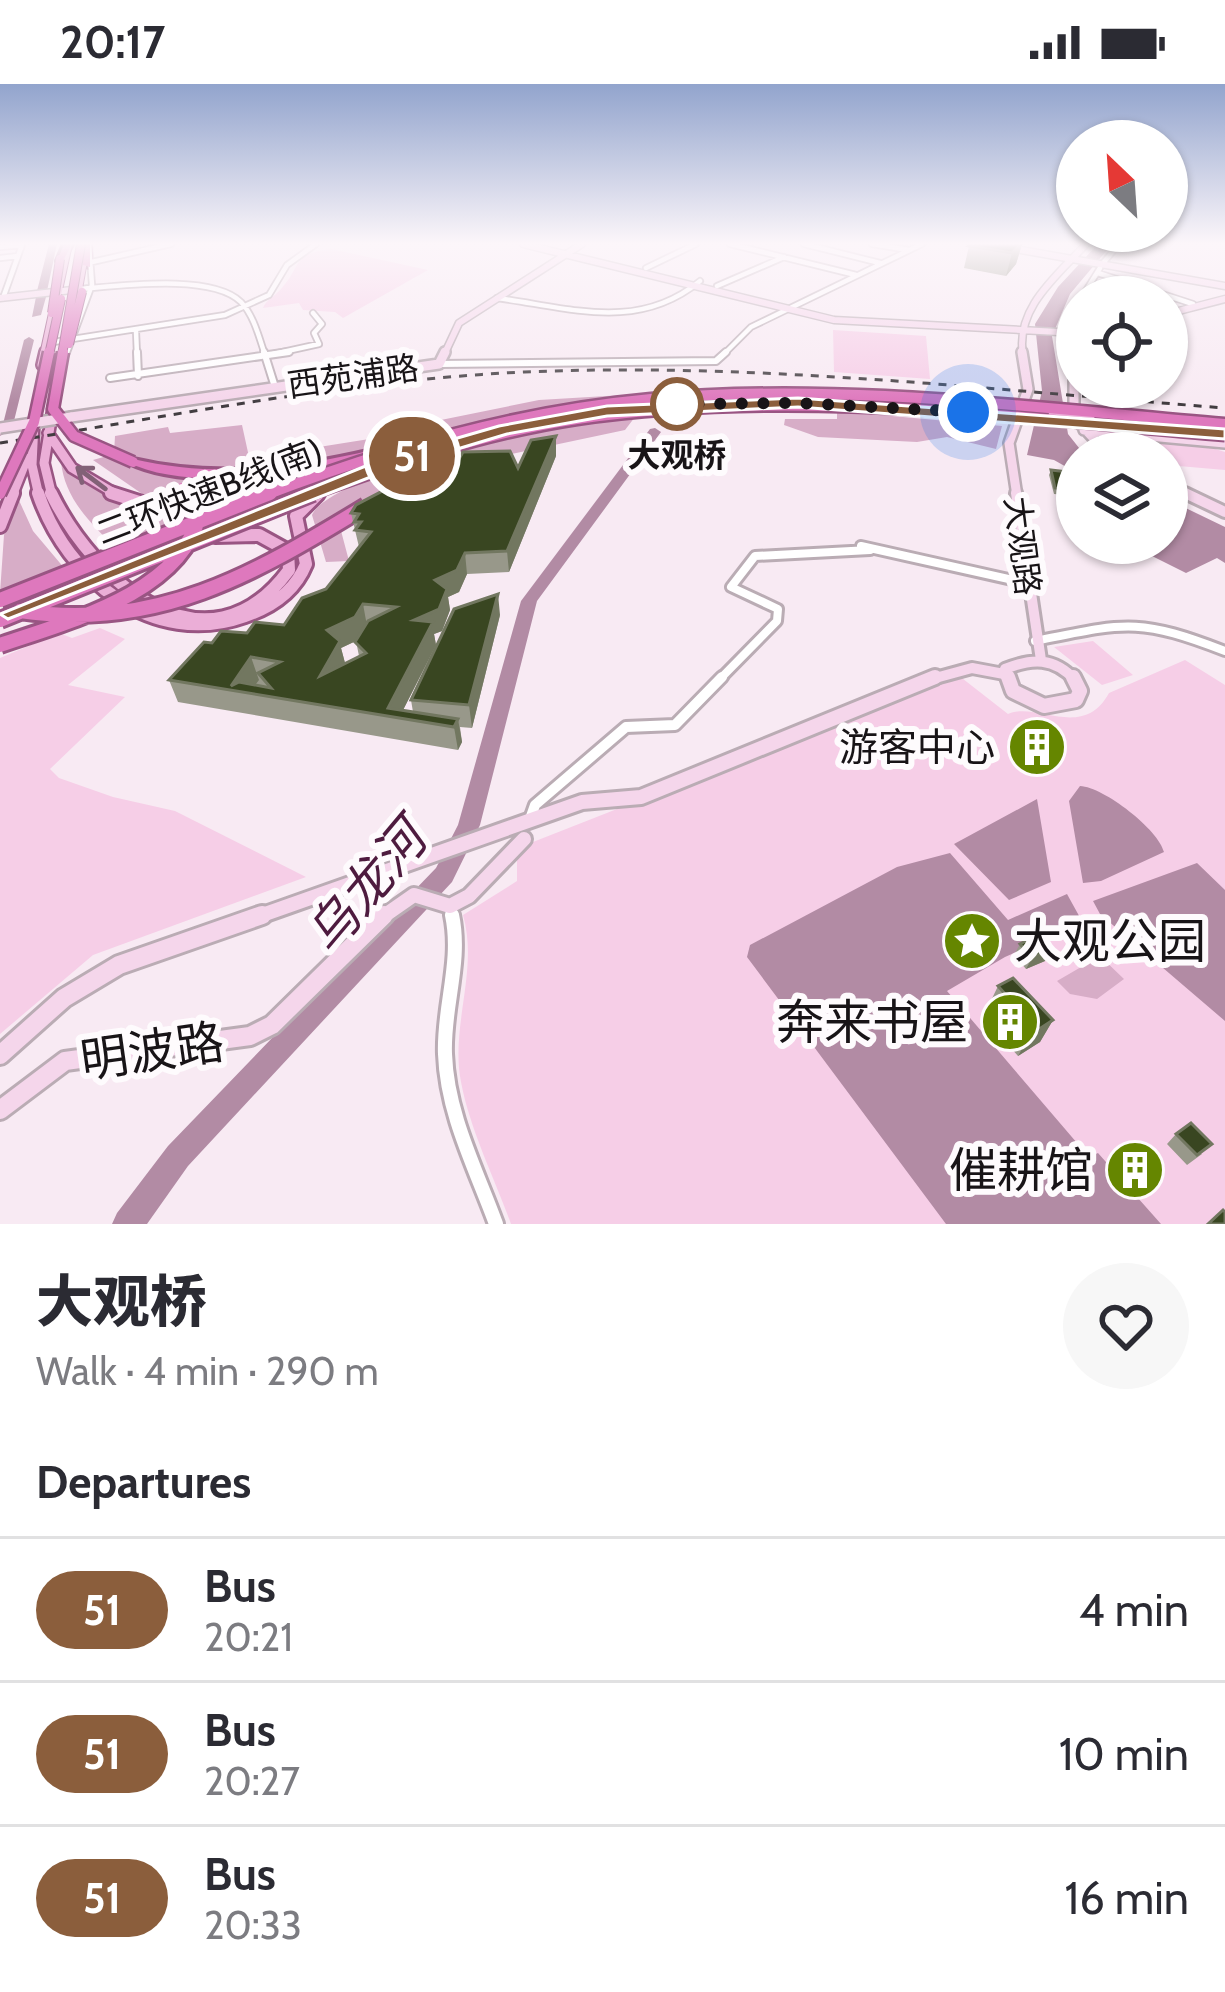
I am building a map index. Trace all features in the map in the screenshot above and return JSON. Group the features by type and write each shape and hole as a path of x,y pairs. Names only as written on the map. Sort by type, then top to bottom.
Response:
{"highway":[{"path":"49,342 51,297"},
{"path":"0,494 32,429 63,297"},
{"path":"0,645 125,596 158,575 188,547 198,522 195,502 172,482 80,440 59,424 52,403 72,297"},
{"path":"63,359 83,297"},
{"name":"二环快速B线(南)","path":"0,609 320,477 516,418 647,399 772,394 1225,432"},
{"path":"434,470 543,431 705,406"},
{"path":"0,609 438,452 560,422 705,406 890,410 1225,432"},
{"path":"133,462 196,473 283,471 516,418"},
{"path":"0,609 77,618 165,605 252,573 380,498"}],"main road":[{"path":"0,526 30,448 56,297"},
{"path":"80,297 63,359 44,463 56,505 79,537 152,609 190,617 238,609 274,589 291,560 279,542 250,534 207,537 128,560"},
{"path":"48,429 51,443 64,458 119,499 153,512 223,509 501,425 648,402 785,398 1225,432"},
{"path":"152,554 355,475 505,430 636,408 762,402 1005,413"},
{"path":"0,474 30,448"},
{"path":"30,448 33,490 58,536 132,614 175,628 232,621 287,592 306,564 295,525 298,511 355,475"},
{"path":"0,609 320,482"}],"street":[{"path":"235,297 244,308 275,387"},
{"path":"49,342 136,331 244,308 263,297"},
{"path":"439,364 454,328 497,298 608,316 667,306 678,297"},
{"path":"752,297 845,321 1056,331"},
{"path":"755,297 791,308 812,297"},
{"path":"1026,328 1045,297"},
{"path":"1177,297 1193,304"},
{"path":"1188,306 1224,297"},
{"path":"1188,307 1224,297"},
{"name":"西苑浦路","path":"0,428 439,364 710,362 725,357 751,327 791,308"},
{"path":"110,379 318,346 314,332 322,325 314,313"},
{"name":"大观路","path":"1026,328 1028,388 1009,442 1026,583 1041,660"},
{"path":"136,331 138,376"},
{"path":"1075,408 1095,432"},
{"path":"1089,423 1225,432"},
{"path":"1188,495 1225,512"},
{"path":"496,1224 446,1074 446,1028 460,938 443,906 469,896 526,830 535,805 617,733 637,725 675,725 777,620 778,609 731,587 755,556 865,548 1026,583"},
{"path":"1035,641 1126,623 1162,627 1225,650"},
{"path":"1018,660 1041,660 1074,677 1079,686 1076,700 1056,706 1032,702 1013,691 1004,674 1018,660"},
{"path":"0,1055 51,1008 119,964 499,831 526,830 601,798 641,797 942,674 972,668 1004,674"},
{"name":"明波路","path":"0,1110 65,1061 258,1032 394,904 414,895 443,906"}],"shaded area":[{"path":"272,297 380,297 343,318 335,312 303,310 299,303 263,308"},
{"path":"1056,297 1052,336 1056,408 1064,408 1068,432 1056,432 1056,461 1027,455 1042,391 1035,324"},
{"path":"833,330 926,336 930,379 834,372"},
{"path":"623,395 543,410 215,507 151,500 93,460 114,454 115,436 168,427 170,433 242,425 249,457 432,431 431,422 539,400"},
{"path":"837,411 1002,426 996,449 947,437 917,442 818,437 784,425 785,419 837,419"},
{"path":"635,417 625,430 440,469 340,527 349,561 326,562 312,515 329,498 364,481 516,434"},
{"path":"1188,442 1225,452 1225,470 1188,467"},
{"path":"61,461 131,512 194,521 117,549 73,499"},
{"path":"17,496 33,531 65,569 0,593 4,535"},
{"path":"1188,509 1225,527 1225,563 1217,558 1186,573 1168,564 1188,564"},
{"path":"100,628 125,639 68,685 125,697 50,769 59,778 113,797 175,811 306,877 93,955 0,1034 0,658 59,633 72,638"},
{"path":"1093,641 1133,675 1102,685 1054,647"},
{"path":"1185,660 1225,685 1225,1224 511,1224 461,1082 459,1040 468,956 463,915 517,881 517,860 533,842 958,675 1008,714 1073,717 1098,707 1109,693"},
{"path":"1080,786 1129,811 1164,852 1101,881 1083,883 1069,801"},
{"path":"1037,799 1051,882 1009,900 954,844"},
{"path":"950,853 1008,920 1067,894 1083,923 1005,957 947,991 1089,1157 1098,1153 1161,1224 946,1224 747,957 750,945 897,867"},
{"path":"1197,863 1225,890 1225,1021 1100,914 1093,901"},
{"path":"1100,956 1124,979 1097,999 1070,994 1057,981"}],"building":[{"path":"556,436 507,551 465,553 457,570 435,580 447,589 439,609 414,620 433,622 388,708 458,719 454,727 169,680 204,642 212,643 221,631 247,633 255,622 284,625 302,598 326,589 371,532 355,530 361,522 354,522 359,514 351,513 356,505 432,465 455,466 463,452 510,451 518,468 531,440","holes":["363,604 396,607 368,621 355,642 366,653 320,676 340,641 327,630 355,617","251,657 280,662 258,673 271,688 239,682 231,686"]},
{"path":"498,594 469,705 411,700 454,609"},
{"path":"1034,727 1047,729 1048,744 1036,742"},
{"path":"1038,935 1051,949 1032,958 1020,944"},
{"path":"1013,978 1053,1020 1030,1035 1014,1018 1022,1013 998,986"},
{"path":"1191,1123 1212,1144 1197,1155 1176,1134"},
{"path":"1141,1143 1162,1166 1145,1178 1125,1155"},
{"path":"1223,1210 1225,1224 1208,1224"}],"waterway":[{"path":"36,315 41,297"},
{"path":"0,432 6,429 29,340"},
{"name":"乌龙河","path":"670,384 674,380"},
{"name":"乌龙河","path":"128,1224 178,1156 444,875 469,825 529,601 655,432"}],"railway":[{"path":"0,443 327,391 524,372 787,374 1225,408"}],"bus line":[{"name":"51","path":"0,614 385,465 505,430 607,411 716,402 798,403 1225,434"}],"place":[{"name":"大观桥","path":"677,404"},
{"name":"游客中心","path":"1037,747"},
{"name":"大观公园","path":"972,941"},
{"name":"奔来书屋","path":"1010,1022"},
{"name":"催耕馆","path":"1135,1170"}],"route":[{"path":"677,404 798,403 968,412"}]}
